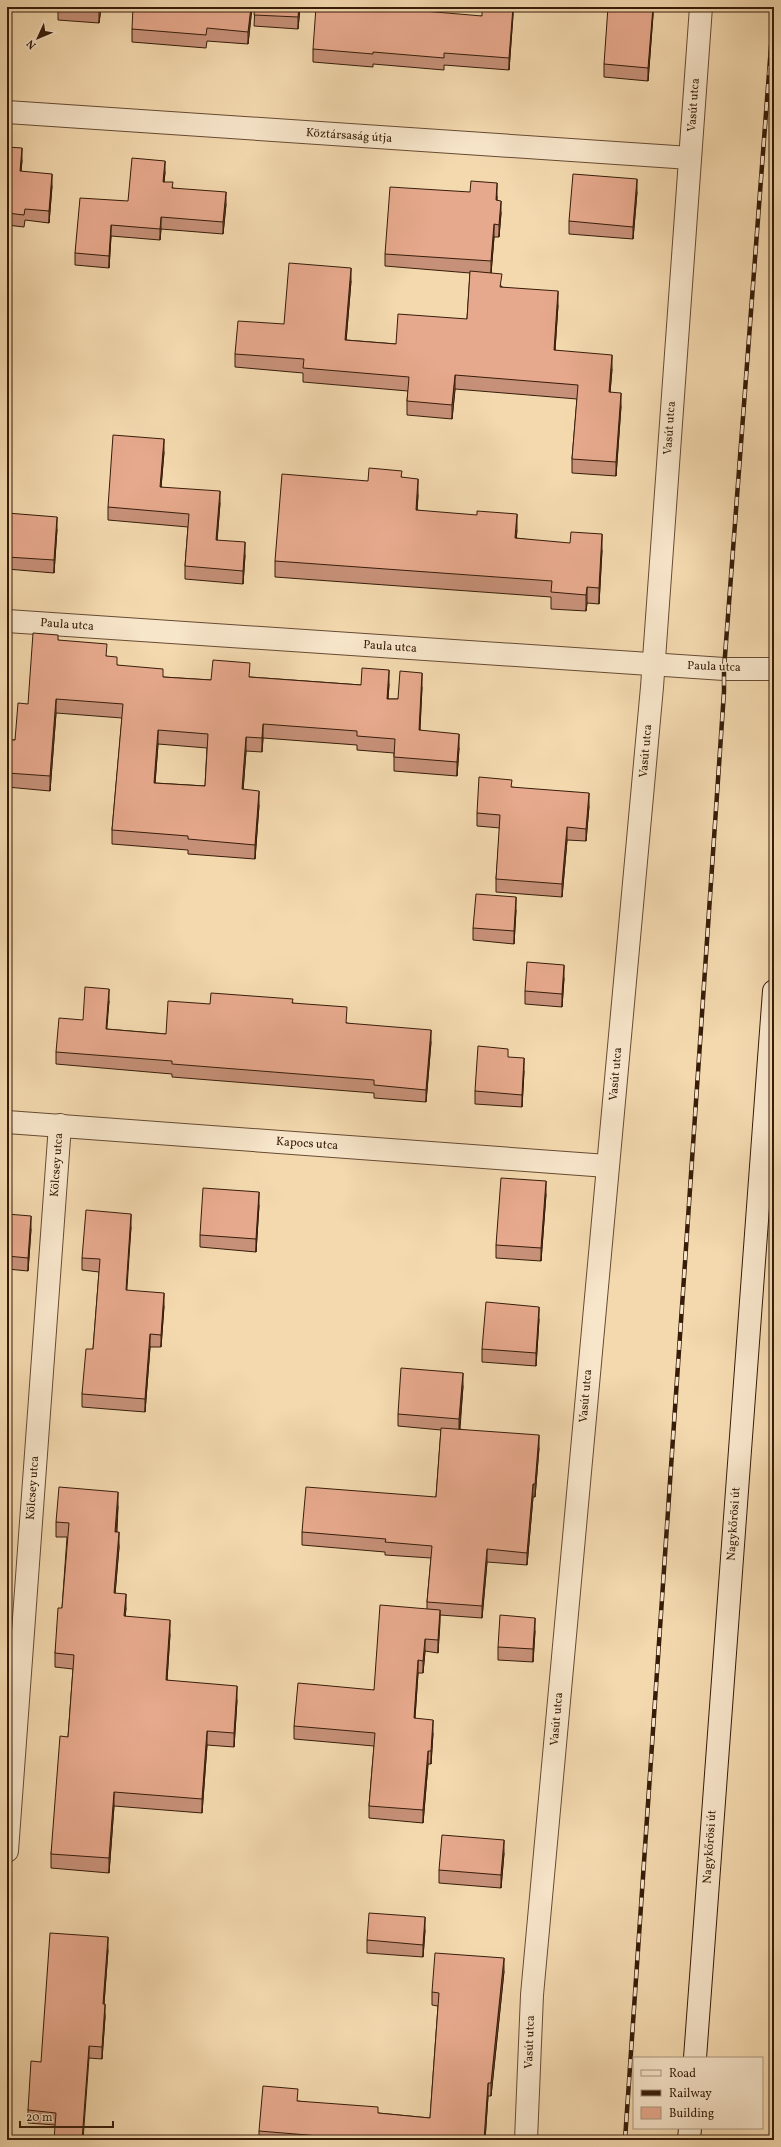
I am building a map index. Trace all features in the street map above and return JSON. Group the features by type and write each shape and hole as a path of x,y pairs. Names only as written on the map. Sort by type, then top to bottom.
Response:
{"street":[{"name":"Vasút utca","path":"526,2140 532,1995 653,664 701,7"},
{"name":"Köztársaság útja","path":"7,112 690,158"},
{"name":"Paula utca","path":"7,621 724,669 774,669"},
{"name":"Nagykőrösi út","path":"695,2057 774,991"},
{"name":"Kapocs utca","path":"7,1122 607,1166"},
{"name":"Kölcsey utca","path":"7,1852 60,1125"},
{"path":"689,2140 690,2129"}],"building":[{"path":"133,7 251,7 248,32 207,28 206,35 132,29"},
{"path":"255,7 299,7 298,17 254,15"},
{"path":"316,7 377,7 482,16 482,7 513,7 509,58 444,53 444,58 313,49"},
{"path":"608,7 653,7 648,68 604,64"},
{"path":"7,147 22,148 20,171 52,174 49,211 25,209 24,215 7,213"},
{"path":"132,158 165,161 163,182 173,182 172,188 226,192 223,222 161,217 160,229 111,225 109,256 75,253 80,198 128,201"},
{"path":"573,174 637,179 633,227 569,221"},
{"path":"471,181 497,183 496,200 501,201 499,225 494,224 491,261 385,254 390,187 470,192"},
{"path":"289,263 351,268 345,340 396,344 398,314 467,319 470,271 502,274 500,287 558,291 554,350 612,355 609,392 621,393 616,462 572,459 578,385 455,375 452,405 407,401 409,377 303,368 304,359 235,354 238,321 284,324"},
{"path":"113,435 164,439 160,487 220,491 216,540 245,542 243,571 185,566 189,514 108,507"},
{"path":"369,468 402,471 401,477 418,479 416,510 477,515 477,511 517,514 515,538 570,543 571,532 602,534 599,588 587,587 586,595 551,592 552,581 275,561 282,474 368,481"},
{"path":"7,513 57,517 54,560 7,557"},
{"path":"33,633 58,635 58,640 107,644 106,656 117,657 117,665 163,669 163,677 211,680 213,660 250,663 249,677 361,685 362,668 389,670 387,699 398,699 400,671 422,673 419,730 459,734 457,762 394,757 395,739 357,736 357,731 263,724 262,738 246,737 242,789 259,791 255,845 188,839 188,836 112,830 123,704 56,699 50,776 7,773 7,740 15,740 18,703 28,704","holes":["158,730 208,734 205,786 154,783"]},
{"path":"479,777 512,780 511,787 589,793 586,829 567,827 562,884 496,879 500,815 477,813"},
{"path":"476,894 516,897 514,931 473,928"},
{"path":"527,962 564,965 562,994 525,991"},
{"path":"85,987 109,989 106,1029 166,1034 168,1001 210,1004 211,993 293,999 292,1003 347,1007 346,1023 431,1030 426,1090 374,1085 374,1080 172,1064 172,1061 56,1052 59,1018 83,1020"},
{"path":"478,1046 508,1049 508,1057 524,1058 522,1095 475,1091"},
{"path":"501,1178 546,1181 541,1248 496,1245"},
{"path":"203,1188 259,1192 256,1239 200,1235"},
{"path":"86,1210 131,1214 126,1290 164,1293 161,1335 150,1334 145,1399 82,1394 86,1349 93,1349 100,1259 82,1258"},
{"path":"7,1214 31,1216 28,1258 7,1256"},
{"path":"486,1302 539,1307 536,1353 482,1349"},
{"path":"7,1328 11,1329 7,1372"},
{"path":"401,1368 463,1373 459,1419 398,1414"},
{"path":"441,1428 539,1435 527,1553 487,1549 482,1606 427,1602 432,1546 385,1542 386,1539 302,1532 306,1487 436,1497"},
{"path":"59,1487 118,1492 115,1532 119,1532 114,1593 126,1594 124,1616 170,1620 166,1680 237,1686 234,1733 207,1731 202,1799 114,1792 109,1858 51,1854 60,1736 68,1737 74,1655 55,1653 58,1608 62,1608 69,1523 56,1522"},
{"path":"380,1605 440,1610 438,1640 425,1639 423,1661 418,1660 414,1718 433,1720 431,1751 428,1751 423,1810 369,1806 375,1733 294,1726 298,1683 374,1690"},
{"path":"500,1615 535,1618 533,1649 498,1647"},
{"path":"442,1835 504,1840 501,1875 439,1870"},
{"path":"369,1913 425,1917 423,1945 367,1940"},
{"path":"50,1933 108,1937 103,2004 105,2004 102,2047 89,2046 82,2140 54,2140 56,2113 28,2110 31,2061 41,2062"},
{"path":"435,1953 504,1958 491,2083 488,2083 484,2140 344,2140 344,2138 259,2131 263,2086 298,2089 297,2101 378,2107 378,2113 430,2118 439,1993 432,1992"}],"railway":[{"path":"625,2140 724,692 724,669 774,7"}]}
